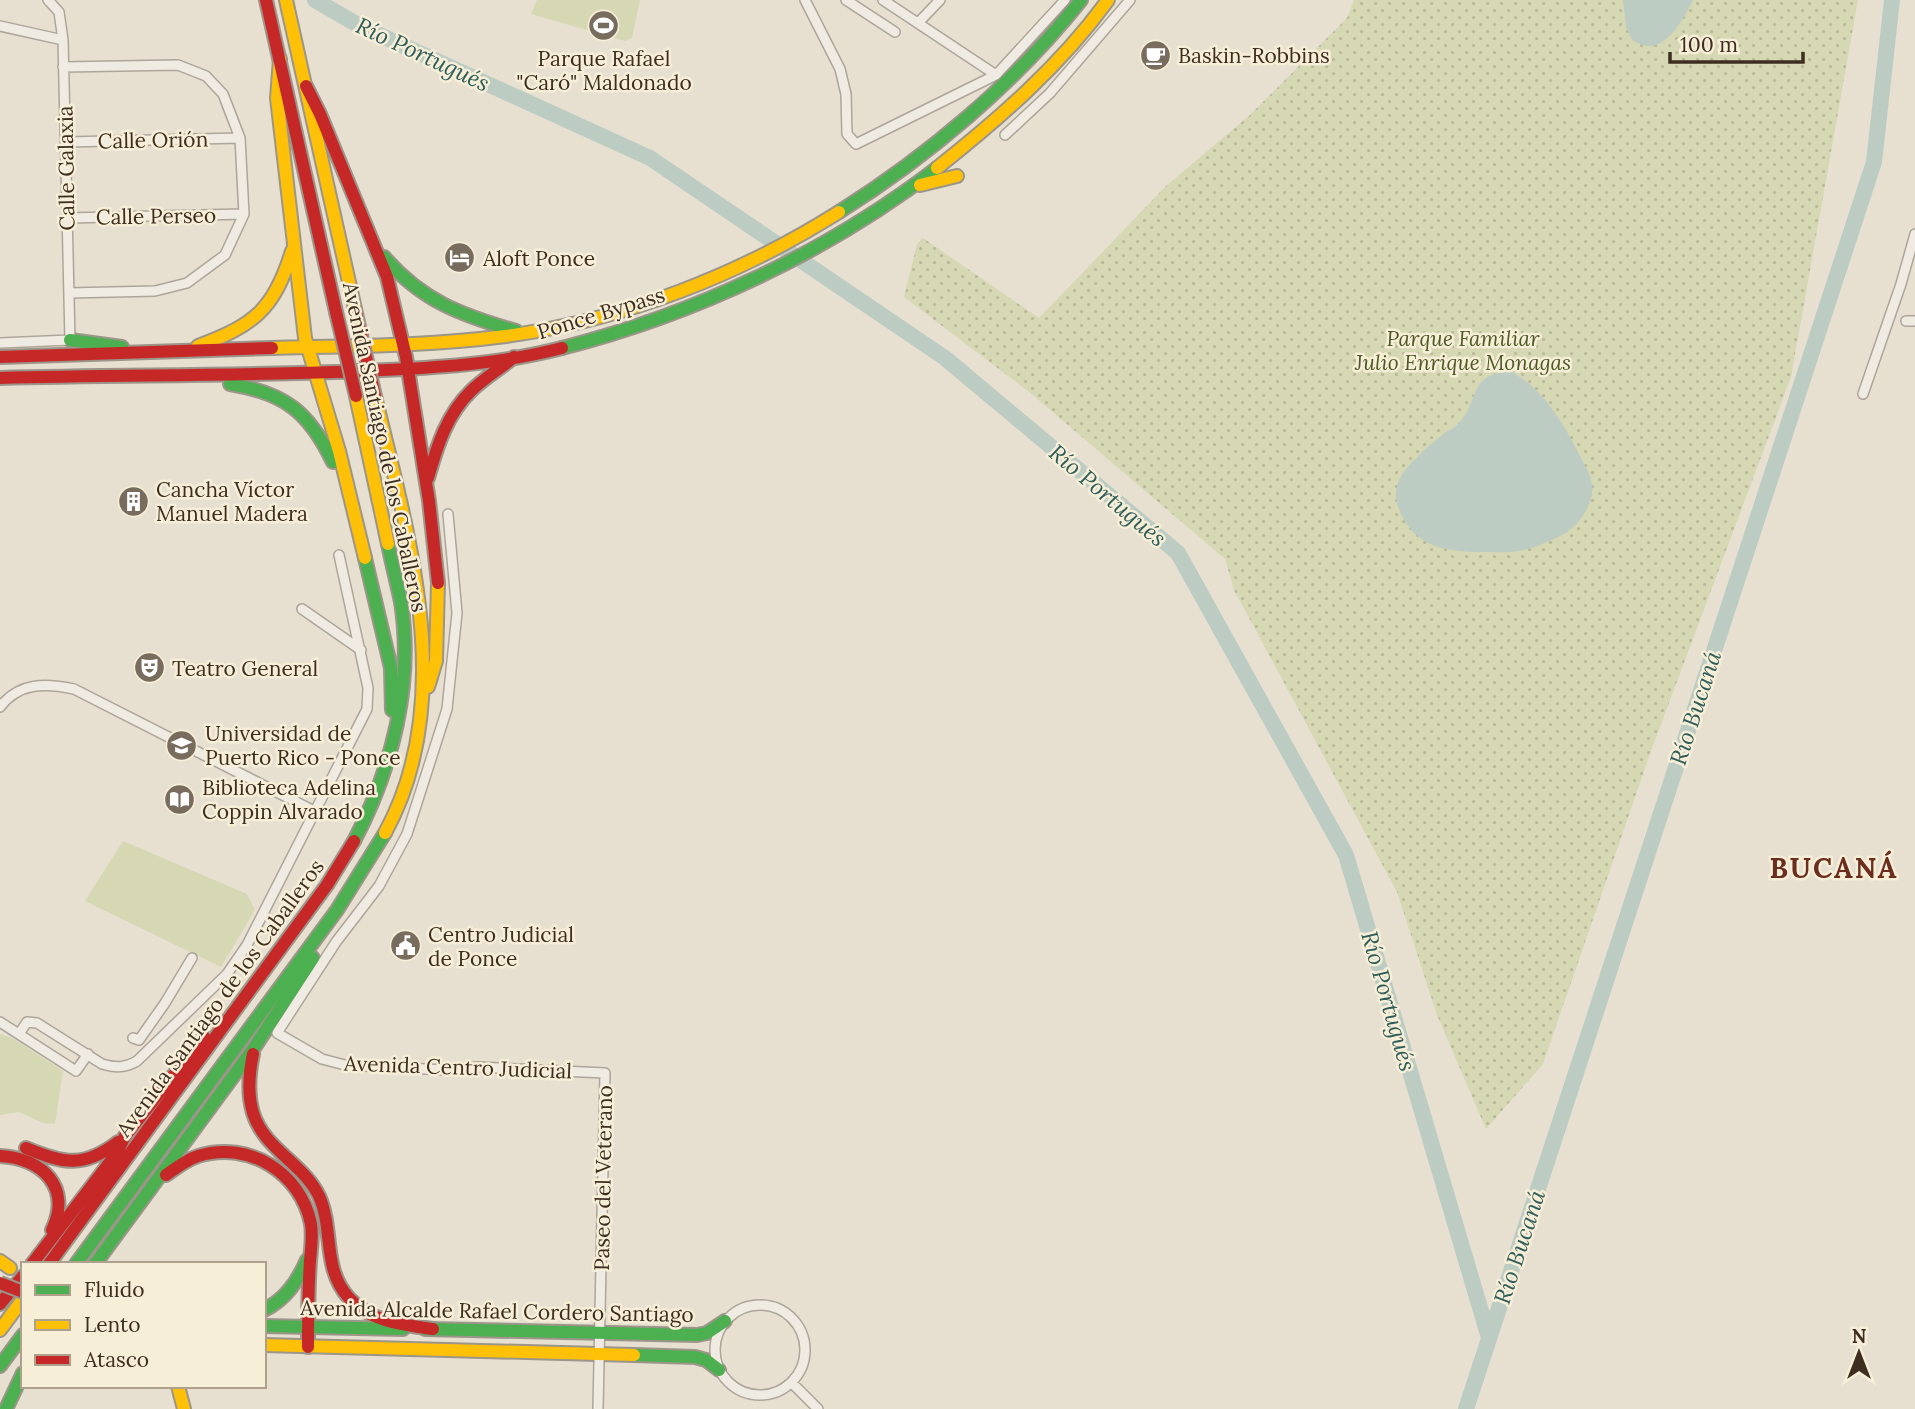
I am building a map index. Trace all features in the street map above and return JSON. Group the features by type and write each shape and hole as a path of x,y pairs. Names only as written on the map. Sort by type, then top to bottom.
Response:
{"main road":[{"path":"265,0 280,59 294,242 307,347 352,504 391,668 390,758"},
{"path":"286,0 306,86 392,293 404,346 427,484 439,596 436,661 422,704"},
{"name":"Ponce Bypass","path":"0,358 404,346 522,333 611,315 702,283 794,239 854,204 916,161 960,126 1010,79 1081,0"},
{"name":"Ponce Bypass","path":"0,378 408,368 514,357 577,344 619,331 720,294 808,252 911,188 1049,71 1108,0"},
{"name":"Avenida Santiago de los Caballeros","path":"40,1261 232,1017 349,852 373,805 390,758 402,700 405,635 401,604 356,396 284,100"},
{"name":"Avenida Santiago de los Caballeros","path":"77,1262 319,935 366,865 388,829 401,799 415,748 424,671 420,602 355,309 315,112"},
{"path":"911,188 957,176"},
{"path":"369,234 395,271 425,297 444,308 522,333"},
{"path":"182,351 227,336 259,315 279,289 288,268 294,242"},
{"path":"70,340 110,344 141,353"},
{"path":"427,484 436,448 460,403 514,357"},
{"path":"180,375 261,389 294,405 322,439 352,504"},
{"path":"96,1262 254,1048 312,959 319,935"},
{"path":"0,1146 20,1146 58,1161 81,1162 103,1154 125,1136 205,1036 232,1017"},
{"path":"254,1048 248,1088 256,1121 268,1140 305,1174 315,1190 326,1221 332,1269 343,1292 360,1309 380,1321 433,1329"},
{"path":"40,1261 117,1153 125,1136"},
{"path":"155,1182 188,1160 205,1154 232,1152 258,1157 279,1169 299,1191 311,1221 308,1347"},
{"path":"0,1156 16,1156 35,1163 50,1177 56,1188 59,1206 57,1219 40,1261"},
{"path":"266,1309 286,1296 300,1277 311,1252"},
{"path":"0,1304 11,1268"},
{"path":"0,1283 21,1291"},
{"path":"0,1330 21,1302"},
{"name":"Avenida Alcalde Rafael Cordero Santiago","path":"266,1326 697,1335 707,1333 725,1321"},
{"path":"0,1366 21,1338"},
{"name":"Avenida Alcalde Rafael Cordero Santiago","path":"266,1345 695,1357 706,1360 719,1370"},
{"path":"0,1392 21,1364"},
{"path":"6,1409 21,1377"},
{"path":"179,1388 184,1409"}],"street":[{"name":"Calle Galaxia","path":"48,0 58,12 63,40 70,340"},
{"path":"805,0 840,69 846,93 847,134 856,144 996,75 1065,0"},
{"path":"846,0 895,32"},
{"path":"883,0 996,75"},
{"path":"918,23 940,0"},
{"path":"1004,135 1050,93 1130,0"},
{"path":"0,26 63,40"},
{"path":"1085,29 1098,39"},
{"path":"63,67 178,65 206,76 223,93 240,138 244,214 225,255 187,283 155,291 69,293"},
{"name":"Calle Orión","path":"66,142 240,138"},
{"name":"Calle Perseo","path":"67,218 244,214"},
{"path":"1863,394 1901,284 1915,234"},
{"path":"0,343 70,340"},
{"name":"Avenida Centro Judicial","path":"448,514 457,613 447,709 407,834 379,886 336,942 277,1033 322,1059 345,1065 605,1073"},
{"path":"19,1034 27,1022 37,1023 102,1064 127,1067 137,1061 228,974 247,945 367,709 368,688 339,555"},
{"path":"302,609 361,650"},
{"path":"2,704 30,686 50,684 74,689 316,812"},
{"path":"152,1046 136,1039 165,1003 191,958"},
{"path":"0,1022 76,1071 88,1054"},
{"name":"Paseo del Veterano","path":"598,1409 605,1073"},
{"path":"759,1305 780,1310 794,1320 803,1335 805,1352 802,1368 792,1383 769,1395 752,1395 736,1389 719,1370 715,1345 725,1321 738,1310 759,1305"},
{"path":"792,1383 818,1409"}],"green space":[{"name":"Parque Rafael \"Caró\" Maldonado","path":"537,0 640,0 632,38 625,41 531,14"},
{"name":"Parque Familiar Julio Enrique Monagas","path":"1354,0 1858,0 1791,377 1651,751 1543,1064 1486,1129 1437,1015 1397,892 1234,590 1225,559 1028,391 904,297 917,244 923,238 1039,318 1166,186 1250,115 1347,18"},
{"path":"123,841 247,894 255,910 221,967 85,901"},
{"path":"0,1034 12,1038 63,1071 55,1124 43,1123 19,1112 0,1115"}],"shaded area":[{"path":"1623,0 1693,0 1672,34 1660,43 1650,46 1632,40 1626,27"},
{"path":"1510,371 1543,397 1567,431 1586,466 1592,485 1588,506 1580,520 1564,534 1525,550 1462,551 1429,543 1410,529 1401,513 1396,494 1400,478 1425,450 1458,424 1481,383 1496,373"}],"waterway":[{"name":"Río Portugués","path":"315,0 358,25 650,158 945,358 1178,553 1346,855 1489,1338"},
{"name":"Río Bucaná","path":"1466,1409 1874,162 1892,0"}],"traffic: fast":[{"path":"839,212 905,167 969,116 1028,60 1081,0"},
{"path":"562,348 661,317 758,277 851,227 937,168"},
{"path":"384,257 428,296 460,312 516,331"},
{"path":"70,340 122,347"},
{"path":"230,384 266,393 293,408 315,430 333,462"},
{"path":"354,841 389,755 402,695 404,633 401,602 388,544"},
{"path":"365,558 391,668 392,710"},
{"path":"77,1262 337,910 385,833"},
{"path":"96,1262 254,1048 313,958"},
{"path":"266,1309 279,1301 290,1289 307,1260"},
{"path":"425,1329 697,1335 707,1333 725,1321"},
{"path":"266,1326 403,1329"},
{"path":"0,1366 21,1338"},
{"path":"634,1355 695,1357 706,1360 719,1370"},
{"path":"6,1409 21,1377"}],"traffic: slow":[{"path":"286,0 355,309"},
{"path":"937,168 984,130 1050,69 1108,0"},
{"path":"280,59 277,98 305,338 339,451 365,558"},
{"path":"920,185 957,176"},
{"path":"272,348 448,342 506,336 594,319 679,292 721,275 801,235 839,212"},
{"path":"198,346 234,331 259,313 278,288 292,251"},
{"path":"356,396 388,544"},
{"path":"375,396 412,560 420,616 423,672 419,727 407,781 385,833"},
{"path":"428,687 436,661 438,583"},
{"path":"0,1261 10,1268"},
{"path":"0,1330 21,1302"},
{"path":"266,1345 634,1355"},
{"path":"179,1388 184,1409"}],"traffic: jam":[{"path":"266,0 336,312"},
{"path":"306,86 387,277 406,357 429,501 438,583"},
{"path":"355,309 375,396"},
{"path":"336,312 356,396"},
{"path":"0,357 272,348"},
{"path":"0,378 392,370 478,363 562,348"},
{"path":"428,478 439,442 455,410 476,386 514,357"},
{"path":"50,1262 327,885 354,841"},
{"path":"34,1262 117,1153 125,1136 204,1037"},
{"path":"253,1054 249,1083 253,1113 266,1137 312,1184 319,1196 332,1262 341,1287 357,1306 377,1317 399,1324 433,1329"},
{"path":"26,1148 74,1161 95,1156 118,1142"},
{"path":"166,1175 198,1156 217,1152 236,1153 254,1157 270,1165 296,1190 305,1206 312,1229 308,1347"},
{"path":"0,1156 29,1163 50,1178 58,1201 52,1230"},
{"path":"0,1304 21,1278"},
{"path":"0,1283 21,1291"}],"place":[{"name":"Parque Rafael \"Caró\" Maldonado","path":"604,26"},
{"name":"Baskin-Robbins","path":"1155,55"},
{"name":"Aloft Ponce","path":"460,258"},
{"name":"Cancha Víctor Manuel Madera","path":"133,501"},
{"name":"Teatro General","path":"149,668"},
{"name":"Universidad de Puerto Rico - Ponce","path":"182,745"},
{"name":"Biblioteca Adelina Coppin Alvarado","path":"179,799"},
{"name":"Centro Judicial de Ponce","path":"405,946"}],"district":[{"name":"BUCANÁ","path":"1834,868"}]}
